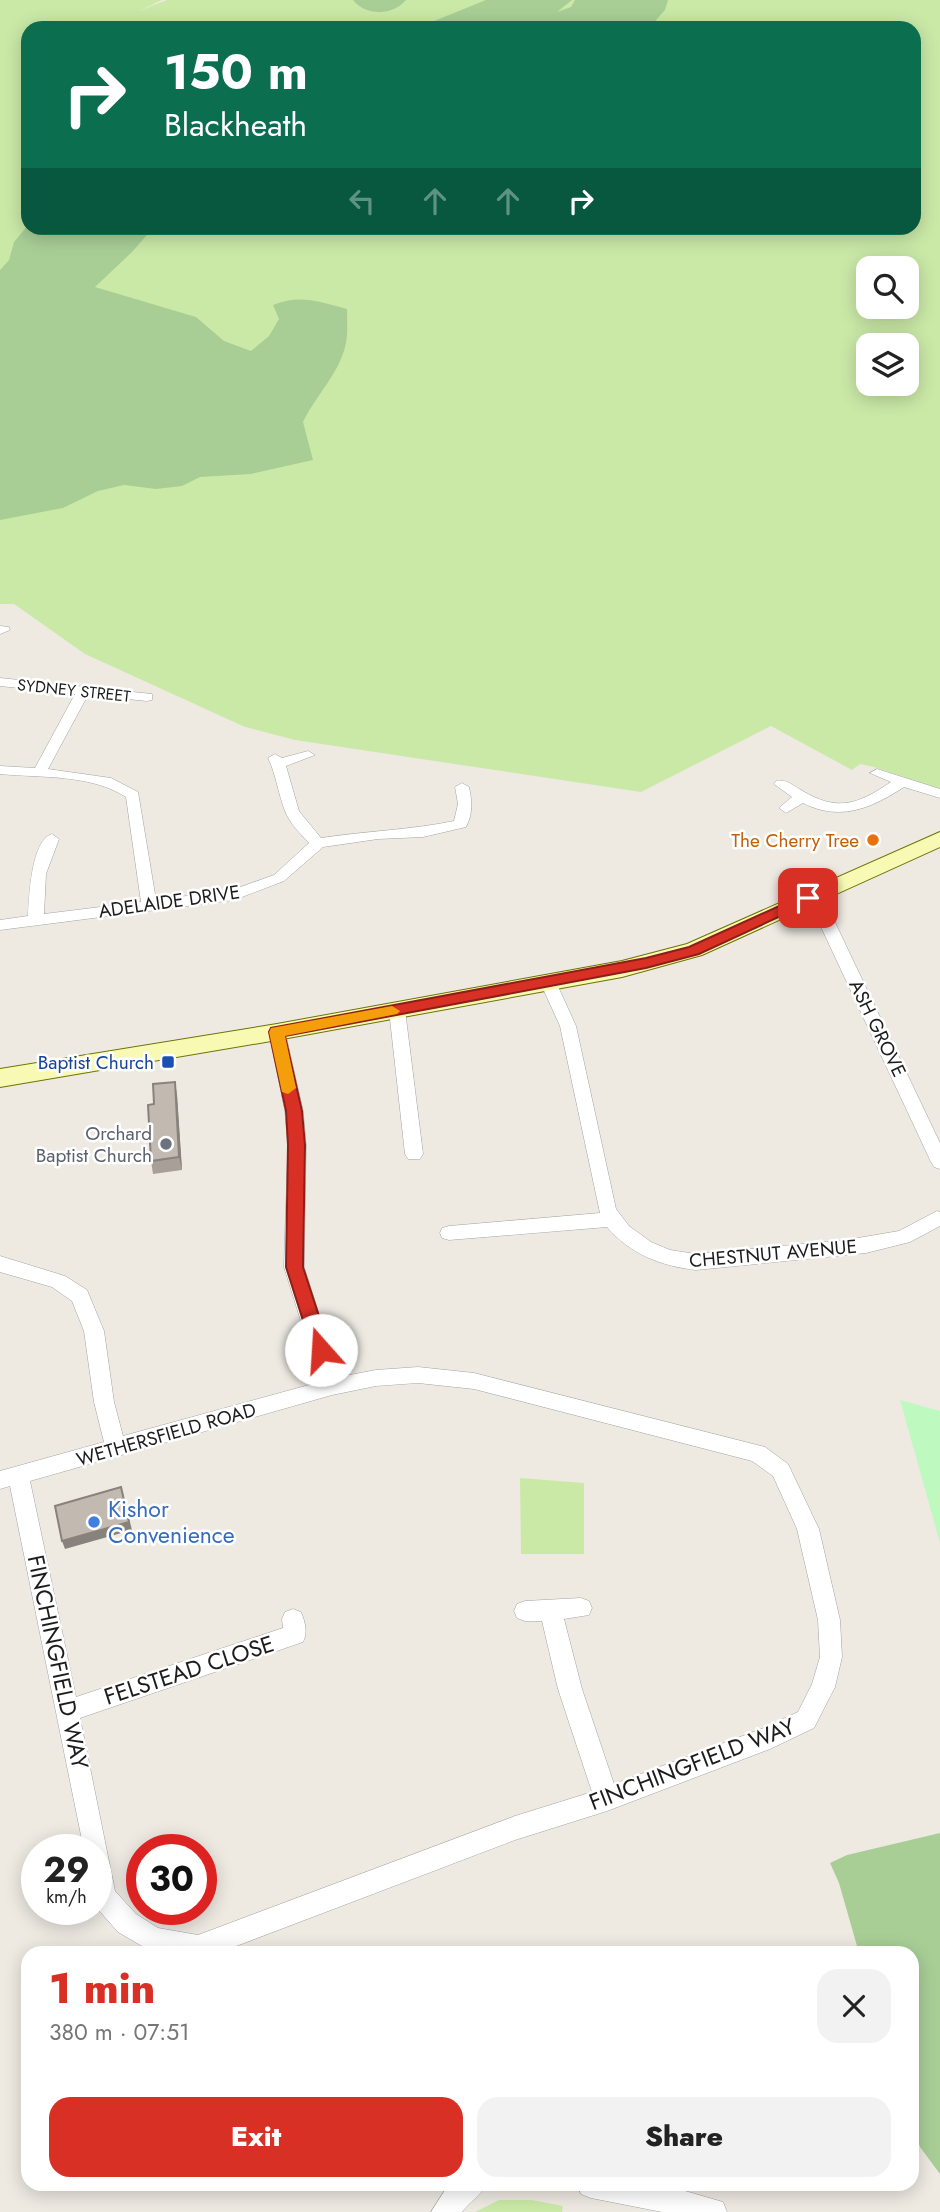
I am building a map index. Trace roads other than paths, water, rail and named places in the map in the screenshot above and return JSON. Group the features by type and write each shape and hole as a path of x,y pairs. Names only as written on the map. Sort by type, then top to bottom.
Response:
{"main road":[{"path":"0,1078 277,1032 622,969 694,950 940,839"}],"street":[{"name":"SYDNEY STREET","path":"0,682 147,697"},
{"path":"39,773 84,690"},
{"path":"307,755 276,761 292,811 299,823 315,836 318,843 378,834 424,832 461,824 464,816 459,793"},
{"path":"0,770 106,782 126,789 133,795 149,905"},
{"path":"877,774 940,794"},
{"path":"781,784 801,798 829,808 857,808 870,803 900,782"},
{"path":"786,808 801,798"},
{"path":"36,919 37,874 52,839"},
{"name":"ADELAIDE DRIVE","path":"0,925 234,895 279,878 318,843"},
{"name":"ASH GROVE","path":"814,895 940,1162"},
{"path":"449,1233 473,1224 611,1219 568,1026 548,982"},
{"path":"397,1010 414,1154"},
{"path":"277,1032 294,1111 297,1145 295,1267 332,1387"},
{"name":"CHESTNUT AVENUE","path":"611,1219 653,1252 670,1260 696,1262 882,1243 922,1230 939,1217"},
{"path":"0,1265 58,1281 80,1296 94,1331 104,1402 117,1448"},
{"name":"FINCHINGFIELD WAY","path":"203,1946 515,1828 607,1799 769,1737 806,1720 823,1687 831,1657 829,1620 808,1529 781,1470 758,1453 474,1381 418,1375 376,1378 332,1387"},
{"name":"WETHERSFIELD ROAD","path":"9,1478 332,1387"},
{"name":"FINCHINGFIELD WAY","path":"9,1478 69,1711 93,1834"},
{"path":"525,1611 581,1608"},
{"path":"551,1610 570,1689 607,1799"},
{"name":"FELSTEAD CLOSE","path":"69,1711 295,1635 293,1619"},
{"name":"FINCHINGFIELD WAY","path":"112,1906 127,1923 155,1940 187,1946"},
{"path":"444,2212 461,2191"},
{"path":"631,2191 713,2212"}],"place":[{"name":"The Cherry Tree","path":"873,840"},
{"name":"Baptist Church","path":"168,1062"},
{"name":"Orchard Baptist Church","path":"166,1144"},
{"name":"Kishor Convenience","path":"94,1522"}]}
